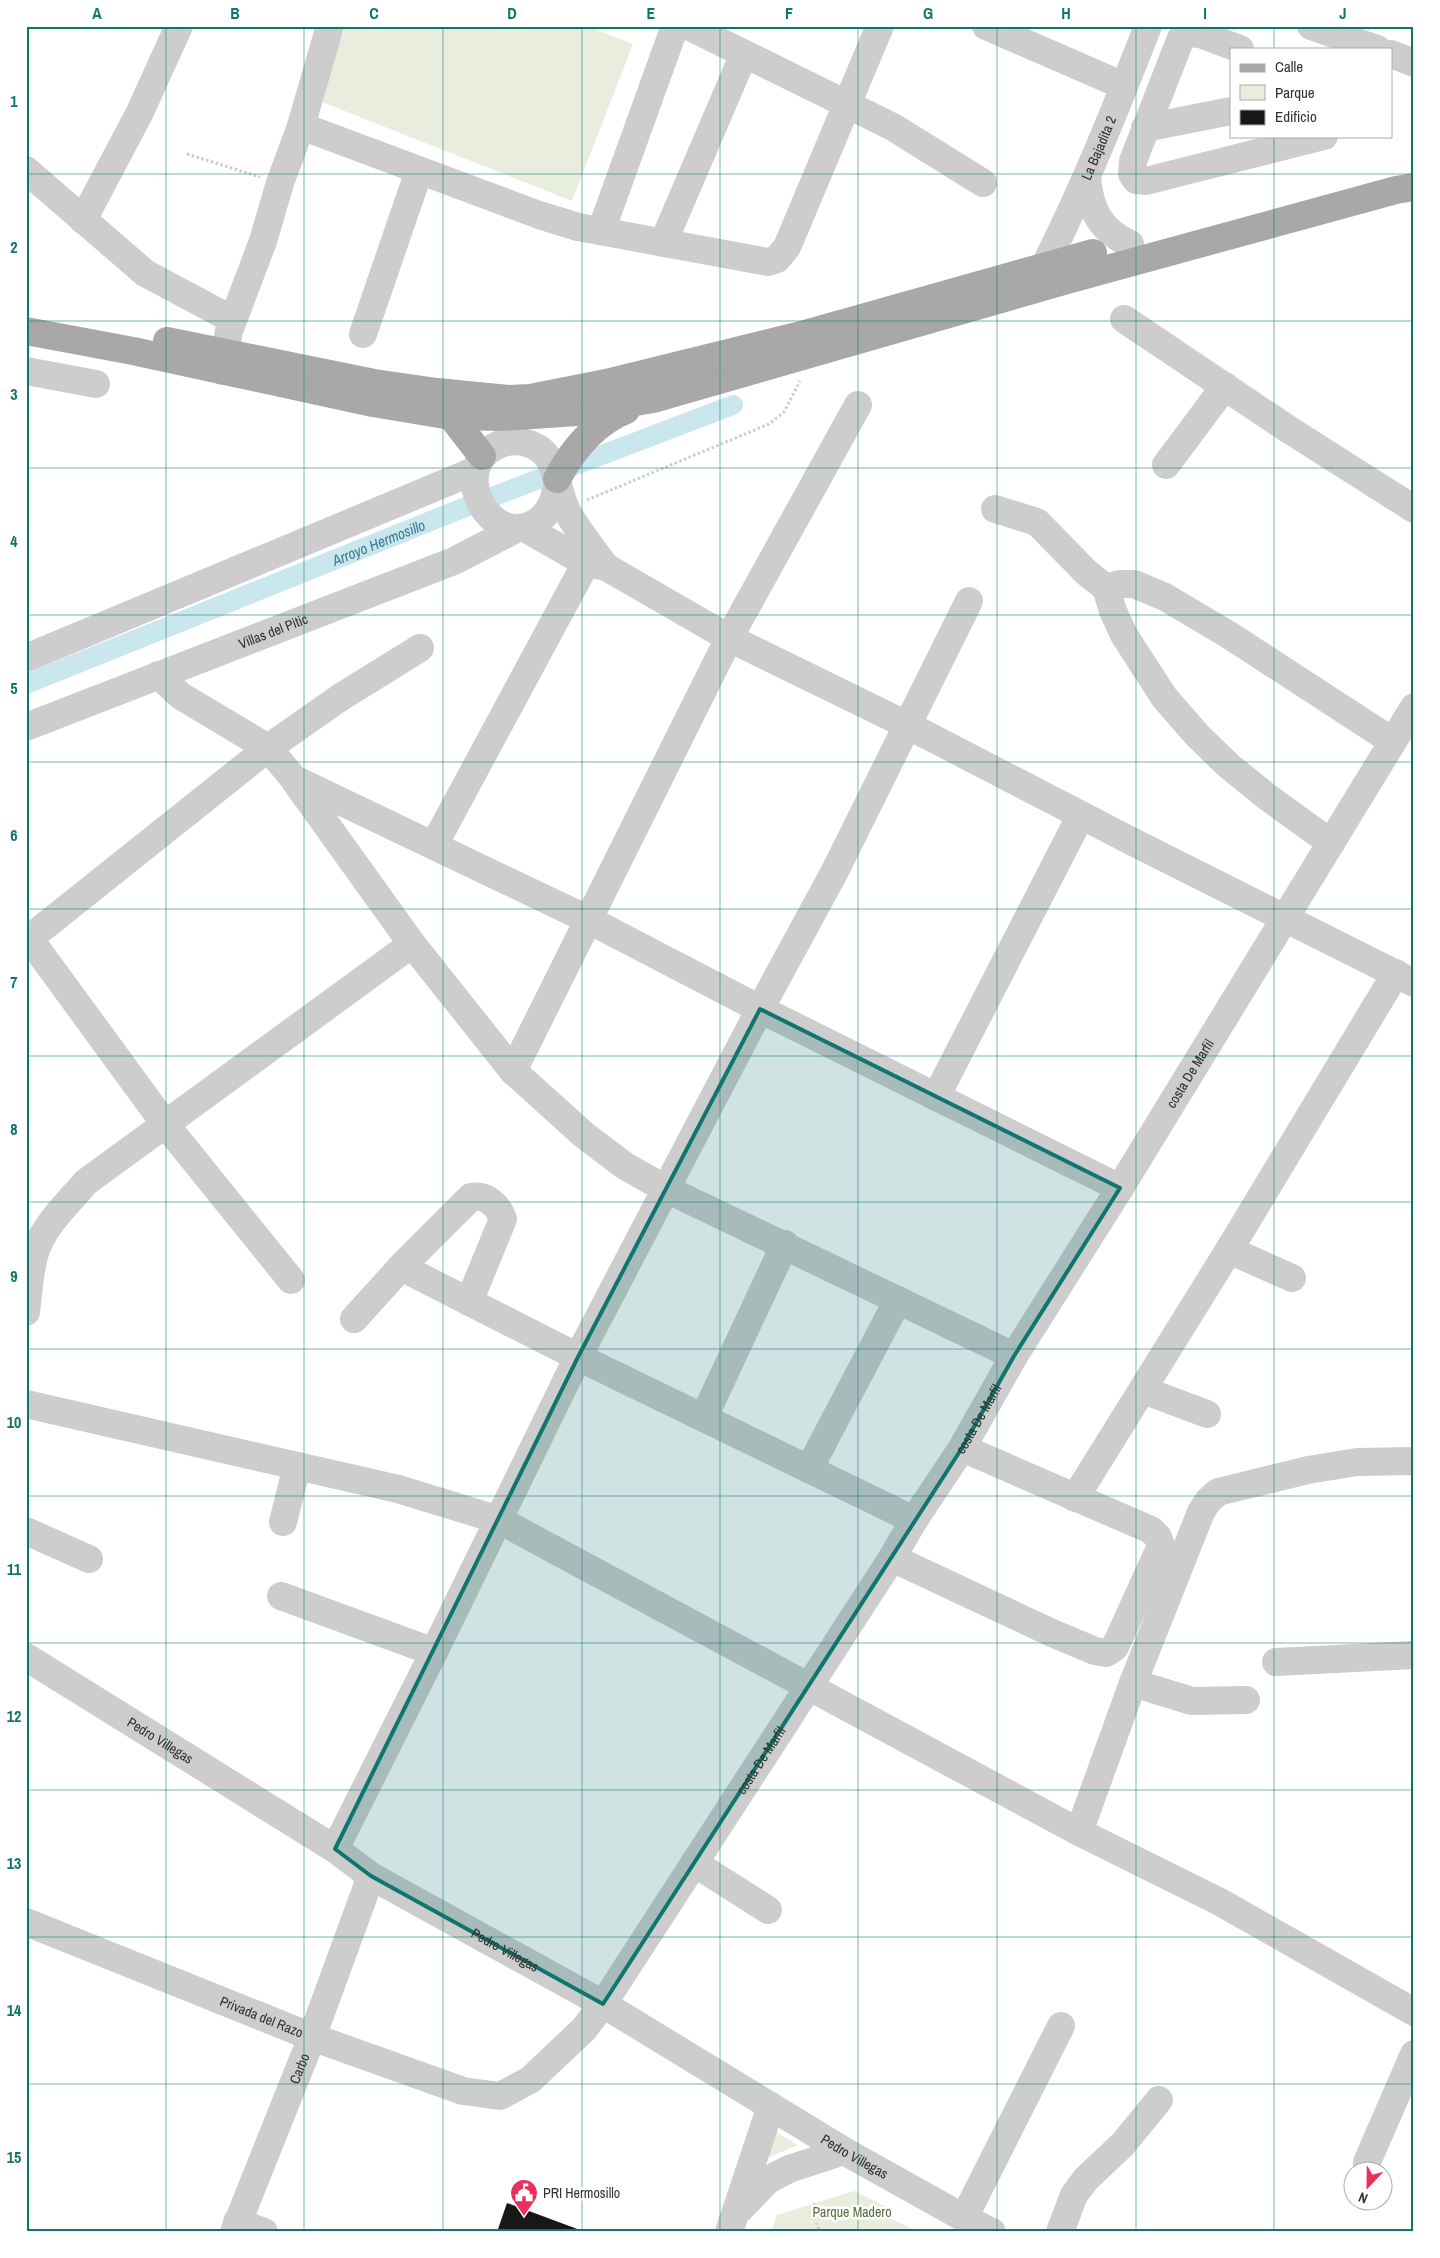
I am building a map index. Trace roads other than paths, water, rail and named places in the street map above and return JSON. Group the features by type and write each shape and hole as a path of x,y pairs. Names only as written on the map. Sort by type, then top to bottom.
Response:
{"main road":[{"path":"26,313 223,361 373,403 451,416 519,407 606,383 797,336 1044,266 1414,169"},
{"path":"557,478 585,437 612,415 653,399 1077,278 1396,190 1414,187"},
{"path":"26,332 133,351 223,361 437,392 519,407 577,412 653,399"},
{"path":"451,416 481,475"}],"street":[{"path":"83,220 140,112 179,26"},
{"path":"223,361 234,320 263,241 280,183 301,126 330,26"},
{"path":"601,231 675,26"},
{"path":"688,26 846,105 893,126 983,183"},
{"path":"301,126 418,171 539,215 578,227 768,262 778,259 783,254 793,233 880,26"},
{"path":"986,26 1124,86"},
{"name":"La Bajadita 2","path":"1044,266 1087,178 1148,26"},
{"path":"1311,26 1367,42"},
{"path":"1237,48 1200,34 1191,33 1181,38 1133,161 1132,174 1136,180 1146,181 1316,138"},
{"path":"663,243 744,54"},
{"path":"1392,54 1414,63"},
{"path":"1145,128 1230,111"},
{"path":"26,170 146,272 234,320"},
{"path":"363,334 418,171"},
{"path":"1087,178 1089,197 1099,220 1118,238 1130,244"},
{"path":"1124,319 1414,509"},
{"path":"26,371 96,384"},
{"path":"1166,465 1225,386"},
{"path":"513,1071 728,638 858,405"},
{"path":"596,565 576,526 557,478 519,407 494,434 481,475 491,518 503,525 521,528 596,565 728,638 909,726 1405,978 1229,1250 1075,1498"},
{"path":"26,658 481,475 510,441 520,441 537,447 557,478 555,498 548,511 538,521 521,528"},
{"path":"995,509 1037,522 1106,588 1113,611 1124,635 1164,697 1229,766 1266,796 1331,843"},
{"name":"Villas del Pitic","path":"26,727 454,561 521,528"},
{"path":"434,845 596,565"},
{"path":"1106,588 1120,584 1134,584 1165,597 1229,635 1392,741"},
{"path":"335,1849 434,1652 578,1357 760,1009 835,871 909,726 969,601"},
{"path":"291,1280 165,1124 27,938 268,748 341,696 420,648"},
{"path":"158,675 181,696 268,748 294,779 412,944 513,1071 584,1135 625,1166 666,1189 785,1244 1014,1356"},
{"name":"costa De Marfil","path":"500,2096 530,2080 557,2056 584,2029 603,2004 962,1448 1014,1356 1286,919 1414,707"},
{"path":"294,779 587,919 760,1009 1120,1188"},
{"path":"936,1097 1081,815"},
{"path":"26,1312 30,1279 37,1247 54,1219 86,1182 412,944"},
{"path":"354,1319 401,1267 471,1197 486,1198 500,1211 503,1219 469,1302"},
{"path":"704,1417 785,1244"},
{"path":"1229,1250 1292,1278"},
{"path":"401,1267 578,1357 914,1520"},
{"path":"809,1469 898,1300"},
{"path":"1143,1390 1207,1414"},
{"path":"26,1404 398,1489 499,1520 1079,1832 1220,1902 1414,2012"},
{"path":"892,1558 1052,1633 1095,1651 1106,1652 1115,1646 1161,1546 1158,1537 1151,1530 962,1448"},
{"path":"1079,1832 1133,1683 1201,1512 1208,1501 1218,1492 1308,1470 1349,1464 1414,1461"},
{"path":"283,1522 297,1466"},
{"path":"26,1531 89,1559"},
{"path":"281,1596 434,1652"},
{"path":"1276,1662 1414,1655"},
{"name":"Pedro Villegas","path":"26,1657 335,1849 371,1876 603,2004 844,2151 992,2232"},
{"path":"1133,1683 1192,1701 1246,1700"},
{"path":"694,1863 768,1910"},
{"name":"Carbo","path":"236,2227 312,2037 371,1876"},
{"name":"Privada del Razo","path":"26,1922 312,2037 463,2091 500,2096"},
{"path":"964,2218 1061,2026"},
{"path":"1367,2160 1414,2054"},
{"path":"1060,2232 1074,2195 1080,2187 1123,2144 1159,2100"},
{"path":"731,2224 771,2106"},
{"path":"731,2224 768,2180 789,2168 844,2151"},
{"path":"236,2227 264,2232"}],"waterway":[{"name":"Arroyo Hermosillo","path":"26,684 458,510 733,405"}],"place":[{"name":"PRI Hermosillo","path":"524,2217"}],"park label":[{"name":"Parque Madero","path":"852,2212"}]}
